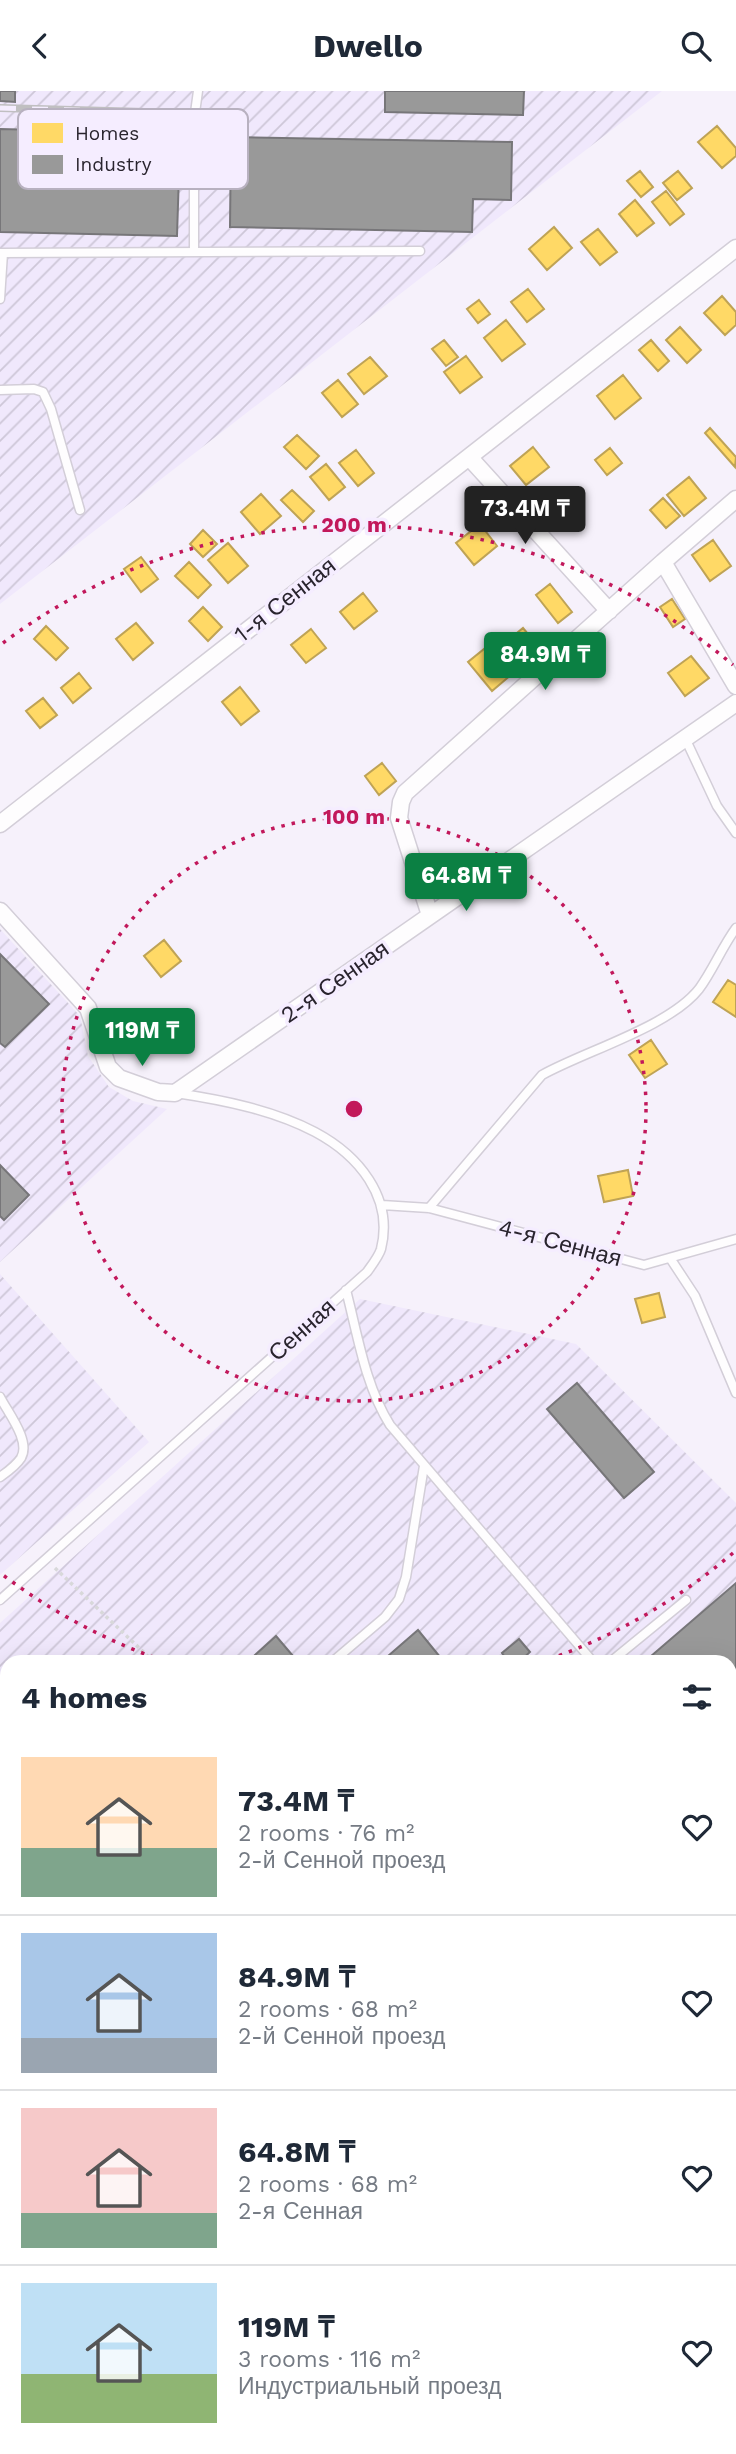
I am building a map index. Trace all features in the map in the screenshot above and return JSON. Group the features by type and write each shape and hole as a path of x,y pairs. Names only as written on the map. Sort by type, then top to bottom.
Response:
{"street":[{"name":"1-я Сенная","path":"0,824 736,248"},
{"path":"469,457 609,611"},
{"path":"430,915 399,818 401,802 413,785 736,499"},
{"path":"663,562 736,686"},
{"name":"2-я Сенная","path":"175,1093 736,703"},
{"path":"0,911 88,1008 105,1060 118,1078 158,1092 175,1093"}],"lane":[{"path":"196,109 198,91"},
{"path":"194,189 194,252"},
{"path":"0,299 2,253 420,251"},
{"path":"0,390 43,392 51,409 80,510"},
{"path":"685,738 717,806 736,833"},
{"path":"429,1208 542,1075 565,1062 646,1027 684,1003 699,989 736,928"},
{"name":"Сенная","path":"0,1600 367,1272 380,1251 382,1205 369,1178 354,1161 316,1133 263,1111 175,1093"},
{"name":"4-я Сенная","path":"382,1205 429,1208 645,1265 736,1238"},
{"path":"670,1258 695,1296 736,1393"},
{"path":"346,1290 369,1381 378,1405 390,1425 587,1655"},
{"path":"0,1397 21,1436 24,1449 17,1463 0,1477"},
{"path":"341,1655 386,1617 399,1599 406,1577 424,1466"},
{"path":"619,1655 686,1600"}],"path":[{"path":"46,1559 147,1655"}],"shaded area":[{"path":"0,91 662,91 0,604"},
{"path":"0,929 80,1016 88,1056 109,1087 133,1101 167,1109 0,1262"},
{"path":"0,1274 149,1442 0,1575"},
{"path":"360,1299 576,1344 736,1503 736,1655 0,1655 0,1623"}],"building: Homes":[{"path":"717,126 736,148 736,156 722,168 698,142"},
{"path":"640,171 653,187 641,197 627,181"},
{"path":"678,171 692,188 677,200 663,183"},
{"path":"666,191 684,214 670,225 652,202"},
{"path":"635,200 654,223 637,236 619,214"},
{"path":"554,227 572,248 547,270 529,249"},
{"path":"598,229 617,252 600,265 581,242"},
{"path":"528,289 544,309 527,322 511,302"},
{"path":"722,296 736,312 736,325 725,335 704,313"},
{"path":"479,300 490,314 478,323 467,309"},
{"path":"506,320 525,344 502,361 484,338"},
{"path":"680,327 701,350 687,363 666,340"},
{"path":"444,340 458,357 446,366 432,349"},
{"path":"651,340 669,361 658,371 639,350"},
{"path":"466,356 482,377 460,393 444,372"},
{"path":"370,357 387,376 364,394 348,374"},
{"path":"623,375 641,398 615,419 597,396"},
{"path":"338,380 358,404 342,417 322,393"},
{"path":"710,428 736,457 735,467 705,433"},
{"path":"297,435 319,456 306,469 284,447"},
{"path":"533,447 549,467 526,485 510,466"},
{"path":"610,448 622,463 607,475 595,460"},
{"path":"356,450 374,473 358,486 339,463"},
{"path":"326,464 345,487 329,500 310,477"},
{"path":"689,477 706,498 684,516 667,495"},
{"path":"292,490 314,511 303,522 281,500"},
{"path":"261,494 281,516 260,534 241,512"},
{"path":"663,498 680,516 666,528 650,510"},
{"path":"480,524 497,546 474,565 456,543"},
{"path":"203,530 217,544 203,557 190,544"},
{"path":"713,540 731,566 710,581 692,555"},
{"path":"228,543 248,566 228,583 208,560"},
{"path":"141,557 158,579 141,592 124,569"},
{"path":"189,562 211,585 198,598 175,576"},
{"path":"550,584 572,612 558,623 536,595"},
{"path":"363,593 377,611 354,629 340,612"},
{"path":"672,599 685,619 673,627 660,607"},
{"path":"203,607 222,627 208,641 189,621"},
{"path":"136,623 153,643 133,660 116,639"},
{"path":"46,626 68,648 56,660 34,639"},
{"path":"523,628 538,646 526,656 511,638"},
{"path":"311,629 326,648 306,663 291,645"},
{"path":"489,645 512,674 492,691 468,662"},
{"path":"691,656 709,678 685,696 668,673"},
{"path":"79,673 91,688 73,703 61,688"},
{"path":"240,687 259,711 241,725 222,702"},
{"path":"43,698 57,715 40,728 26,711"},
{"path":"382,763 396,781 379,795 365,776"},
{"path":"164,940 181,961 161,977 144,956"},
{"path":"728,980 736,985 736,1017 713,1002"},
{"path":"651,1040 667,1064 645,1078 629,1055"},
{"path":"628,1170 633,1196 604,1202 598,1176"},
{"path":"659,1293 665,1317 642,1323 635,1299"}],"building: Industry":[{"path":"0,91 15,91 15,102 0,101"},
{"path":"385,91 524,91 523,115 385,112"},
{"path":"0,129 18,129 18,189 178,189 177,236 0,232"},
{"path":"248,137 512,142 511,200 473,199 472,232 230,227 230,189 248,189"},
{"path":"0,954 49,1004 5,1047 0,1043"},
{"path":"0,1165 29,1195 4,1220 0,1216"},
{"path":"577,1383 654,1472 624,1498 547,1409"},
{"path":"736,1583 736,1655 652,1655"},
{"path":"418,1630 438,1655 389,1655"},
{"path":"276,1636 292,1655 255,1655"},
{"path":"519,1639 530,1652 527,1655 502,1653"}],"railway":[{"path":"0,108 36,109"}]}
